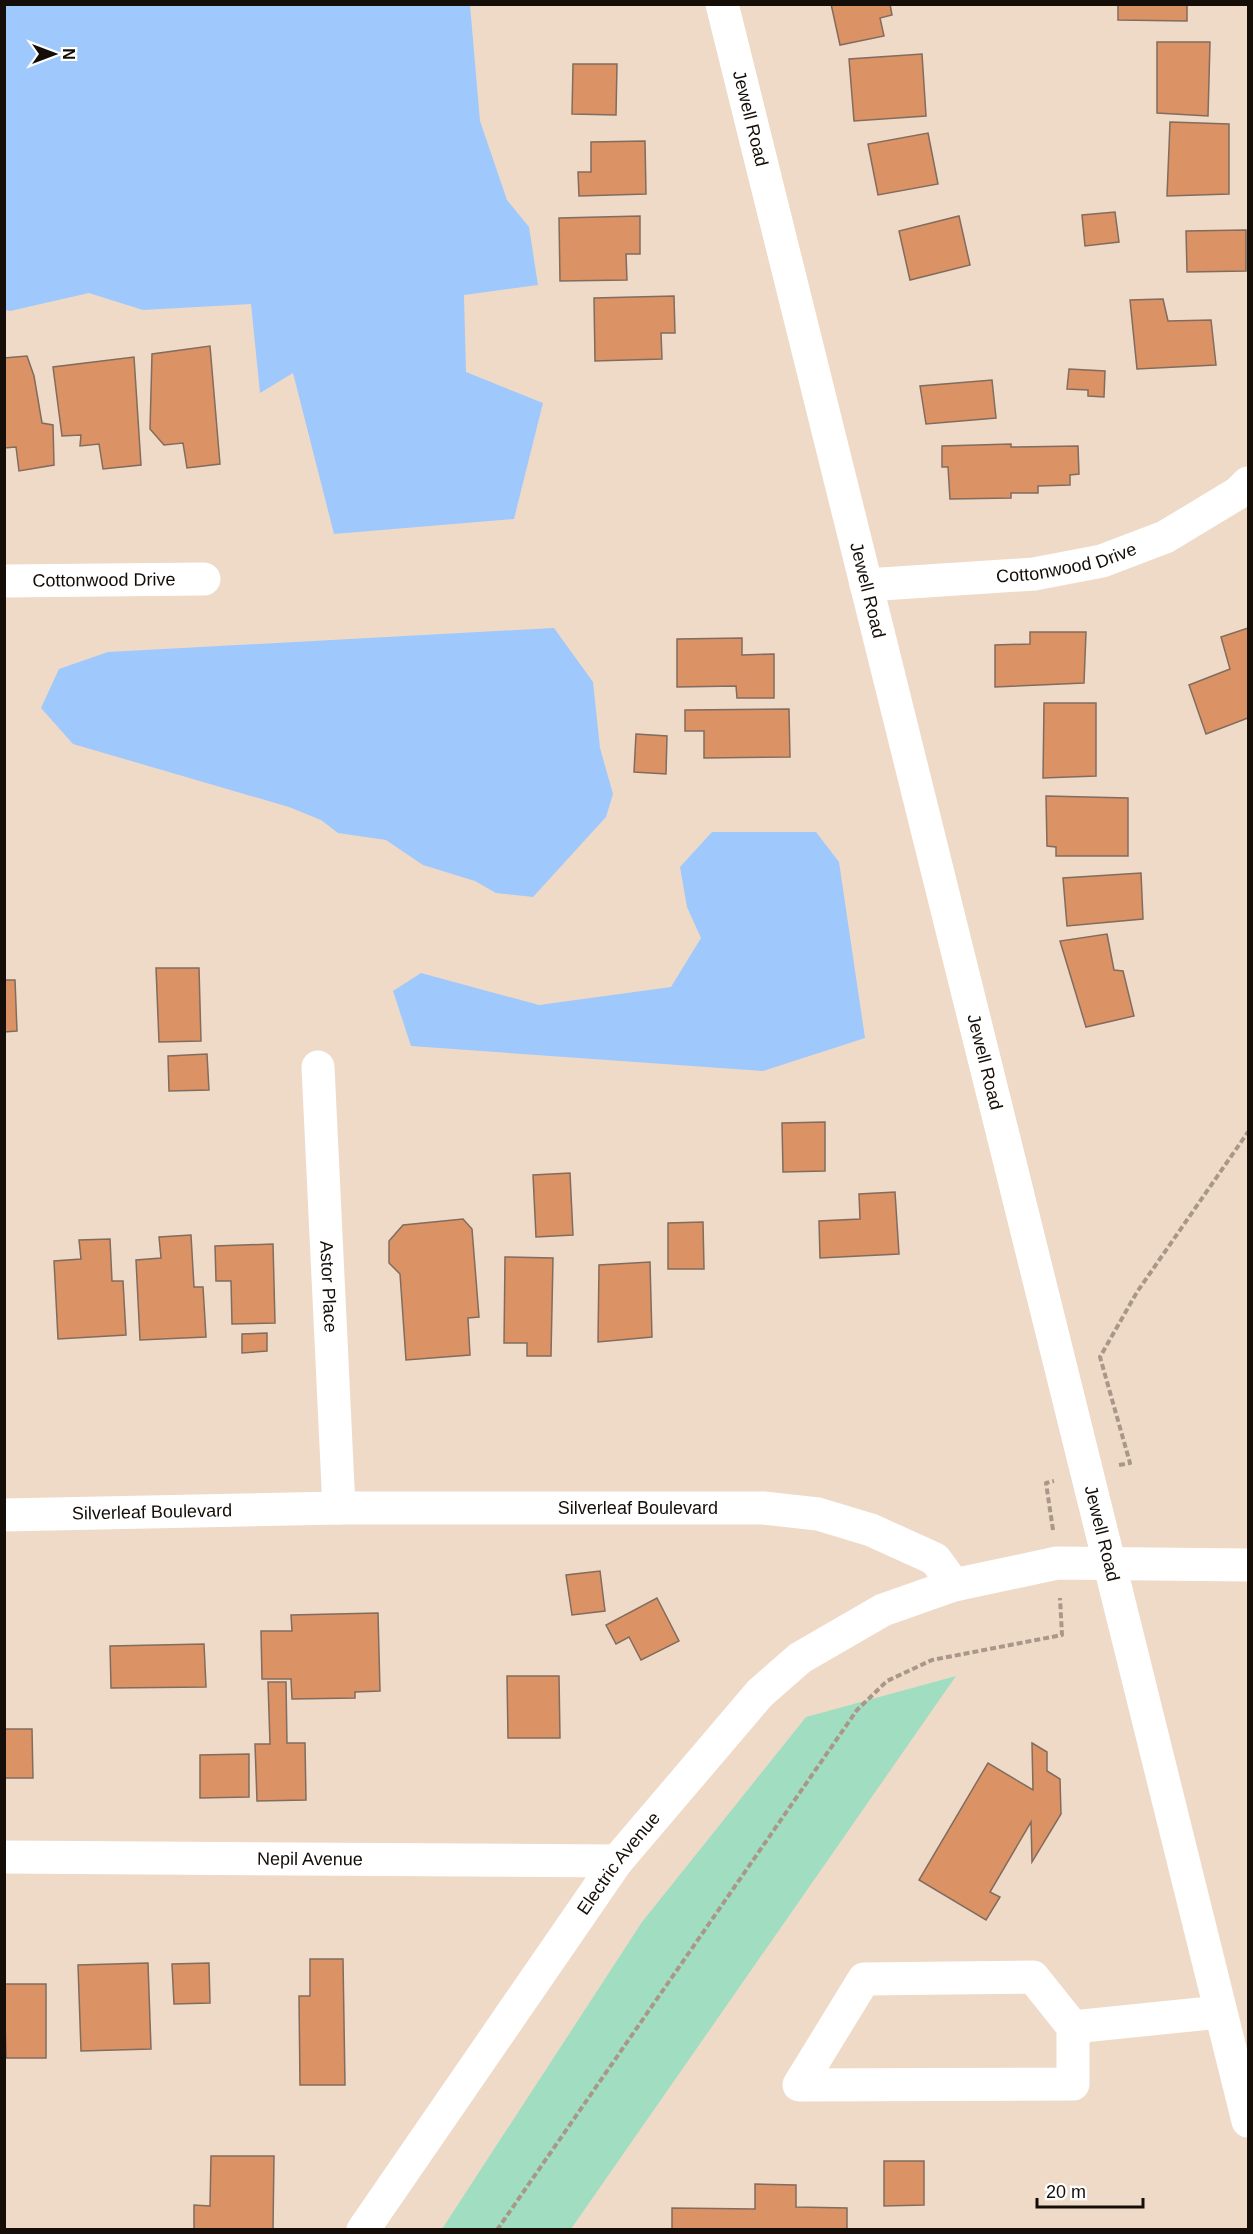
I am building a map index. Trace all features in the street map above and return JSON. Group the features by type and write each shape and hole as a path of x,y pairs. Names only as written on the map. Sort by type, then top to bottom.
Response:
{"street":[{"name":"Jewell Road","path":"722,4 1248,2121"},
{"name":"Cottonwood Drive","path":"866,585 1034,574 1102,561 1165,537 1238,493 1248,483"},
{"name":"Cottonwood Drive","path":"4,581 204,579"},
{"name":"Astor Place","path":"318,1067 339,1508"},
{"name":"Silverleaf Boulevard","path":"4,1515 339,1508 763,1508 818,1514 871,1530 935,1559 954,1585"},
{"path":"954,1585 1057,1563 1248,1565"},
{"name":"Electric Avenue","path":"363,2229 617,1861 760,1693 800,1658 883,1610 954,1585"},
{"name":"Nepil Avenue","path":"4,1857 617,1861"},
{"path":"1033,1977 1073,2027 1073,2084 799,2085 864,1979 1033,1977"},
{"path":"1073,2027 1220,2012"}],"path":[{"path":"1114,1466 1130,1462 1100,1357 1137,1292 1248,1132"},
{"path":"1052,1515 1046,1483 1057,1480"},
{"path":"497,2229 857,1710 887,1681 932,1660 1062,1635 1060,1597"}],"green space":[{"path":"956,1676 571,2229 442,2229 642,1922 806,1717"}],"water":[{"path":"5,4 470,5 480,121 507,200 529,227 538,285 464,295 466,372 543,403 514,519 334,534 293,373 260,393 251,304 143,310 89,293 10,311 5,310"},
{"path":"554,628 593,682 600,748 613,794 606,817 533,897 496,893 475,881 423,865 386,840 338,833 321,820 289,807 73,744 41,708 59,669 108,652"},
{"path":"712,832 816,832 839,862 865,1038 763,1071 411,1046 393,991 421,973 539,1005 671,987 701,938 687,907 680,867"}],"building":[{"path":"831,4 890,4 892,15 880,18 884,36 840,45"},
{"path":"1118,4 1187,4 1187,21 1118,20"},
{"path":"1157,42 1210,42 1208,116 1157,113"},
{"path":"922,54 926,116 854,121 849,59"},
{"path":"573,64 617,64 616,115 572,114"},
{"path":"1170,122 1229,124 1229,194 1167,196"},
{"path":"928,133 938,184 878,195 868,144"},
{"path":"645,141 646,194 579,196 578,172 591,172 591,142"},
{"path":"1115,212 1119,242 1085,246 1082,215"},
{"path":"640,216 640,254 626,254 627,280 560,281 559,218"},
{"path":"959,216 970,265 910,280 899,231"},
{"path":"1246,230 1246,271 1187,272 1186,231"},
{"path":"674,296 675,333 661,333 662,359 595,361 594,298"},
{"path":"1163,299 1168,321 1211,320 1216,365 1137,369 1130,300"},
{"path":"210,346 220,464 187,468 183,443 164,445 150,429 152,354"},
{"path":"27,356 34,376 42,423 53,425 54,465 19,471 16,447 4,448 4,358"},
{"path":"134,357 141,465 103,469 99,444 80,446 81,435 62,436 53,367"},
{"path":"1069,369 1105,371 1104,397 1088,396 1088,390 1067,389"},
{"path":"992,380 996,418 926,424 920,386"},
{"path":"1011,444 1011,447 1078,446 1079,474 1070,475 1070,485 1038,486 1038,493 1011,493 1011,498 950,499 948,467 942,467 942,446"},
{"path":"1248,628 1248,718 1206,734 1189,685 1230,669 1221,637"},
{"path":"1030,632 1086,632 1084,683 995,687 995,645 1030,644"},
{"path":"742,638 742,655 774,654 774,698 737,698 736,686 677,687 677,639"},
{"path":"1044,703 1096,703 1096,776 1043,778"},
{"path":"789,709 790,757 704,758 704,731 685,731 685,710"},
{"path":"636,734 667,736 666,774 634,772"},
{"path":"1046,796 1128,798 1128,856 1056,856 1056,847 1047,846"},
{"path":"1141,873 1143,919 1067,926 1063,878"},
{"path":"1107,934 1114,970 1123,971 1134,1016 1086,1027 1060,941"},
{"path":"156,968 199,968 201,1041 159,1042"},
{"path":"4,980 15,980 17,1031 4,1032"},
{"path":"207,1054 209,1090 169,1091 168,1056"},
{"path":"825,1122 825,1171 783,1172 782,1123"},
{"path":"570,1173 573,1235 536,1237 533,1175"},
{"path":"895,1192 899,1254 820,1258 819,1221 860,1219 859,1194"},
{"path":"463,1219 472,1229 479,1317 468,1318 470,1355 406,1360 400,1274 389,1263 389,1241 403,1225"},
{"path":"703,1222 704,1269 668,1269 668,1223"},
{"path":"191,1235 194,1287 203,1287 206,1337 140,1340 136,1260 161,1258 159,1237"},
{"path":"110,1239 112,1281 123,1281 126,1335 58,1339 54,1261 81,1259 79,1240"},
{"path":"273,1244 275,1323 232,1324 231,1281 216,1281 215,1246"},
{"path":"505,1257 553,1258 551,1356 527,1356 527,1343 504,1343"},
{"path":"650,1262 652,1337 598,1342 599,1265"},
{"path":"267,1333 267,1351 242,1353 242,1334"},
{"path":"600,1571 605,1611 572,1615 566,1575"},
{"path":"657,1598 679,1641 641,1660 629,1637 616,1644 606,1625"},
{"path":"378,1613 380,1691 355,1692 355,1698 292,1699 291,1679 262,1679 261,1631 292,1631 291,1615"},
{"path":"204,1644 206,1687 111,1688 110,1646"},
{"path":"507,1676 559,1676 560,1738 508,1738"},
{"path":"268,1682 286,1682 287,1743 305,1743 306,1800 257,1801 255,1744 270,1744"},
{"path":"4,1729 32,1729 33,1778 4,1778"},
{"path":"1032,1743 1047,1752 1047,1771 1060,1779 1061,1814 1032,1862 1031,1822 990,1892 1000,1897 986,1920 919,1880 988,1763 1033,1790"},
{"path":"249,1754 249,1797 200,1798 200,1755"},
{"path":"310,1959 343,1959 345,2085 300,2085 299,1996 310,1996"},
{"path":"148,1963 151,2049 81,2051 78,1965"},
{"path":"209,1963 210,2003 174,2004 172,1964"},
{"path":"4,1984 46,1984 46,2058 6,2058"},
{"path":"211,2156 274,2156 273,2230 194,2230 194,2205 210,2206"},
{"path":"884,2161 924,2161 924,2205 884,2206"},
{"path":"755,2184 796,2185 796,2207 847,2208 847,2230 672,2230 672,2208 755,2209"}]}
